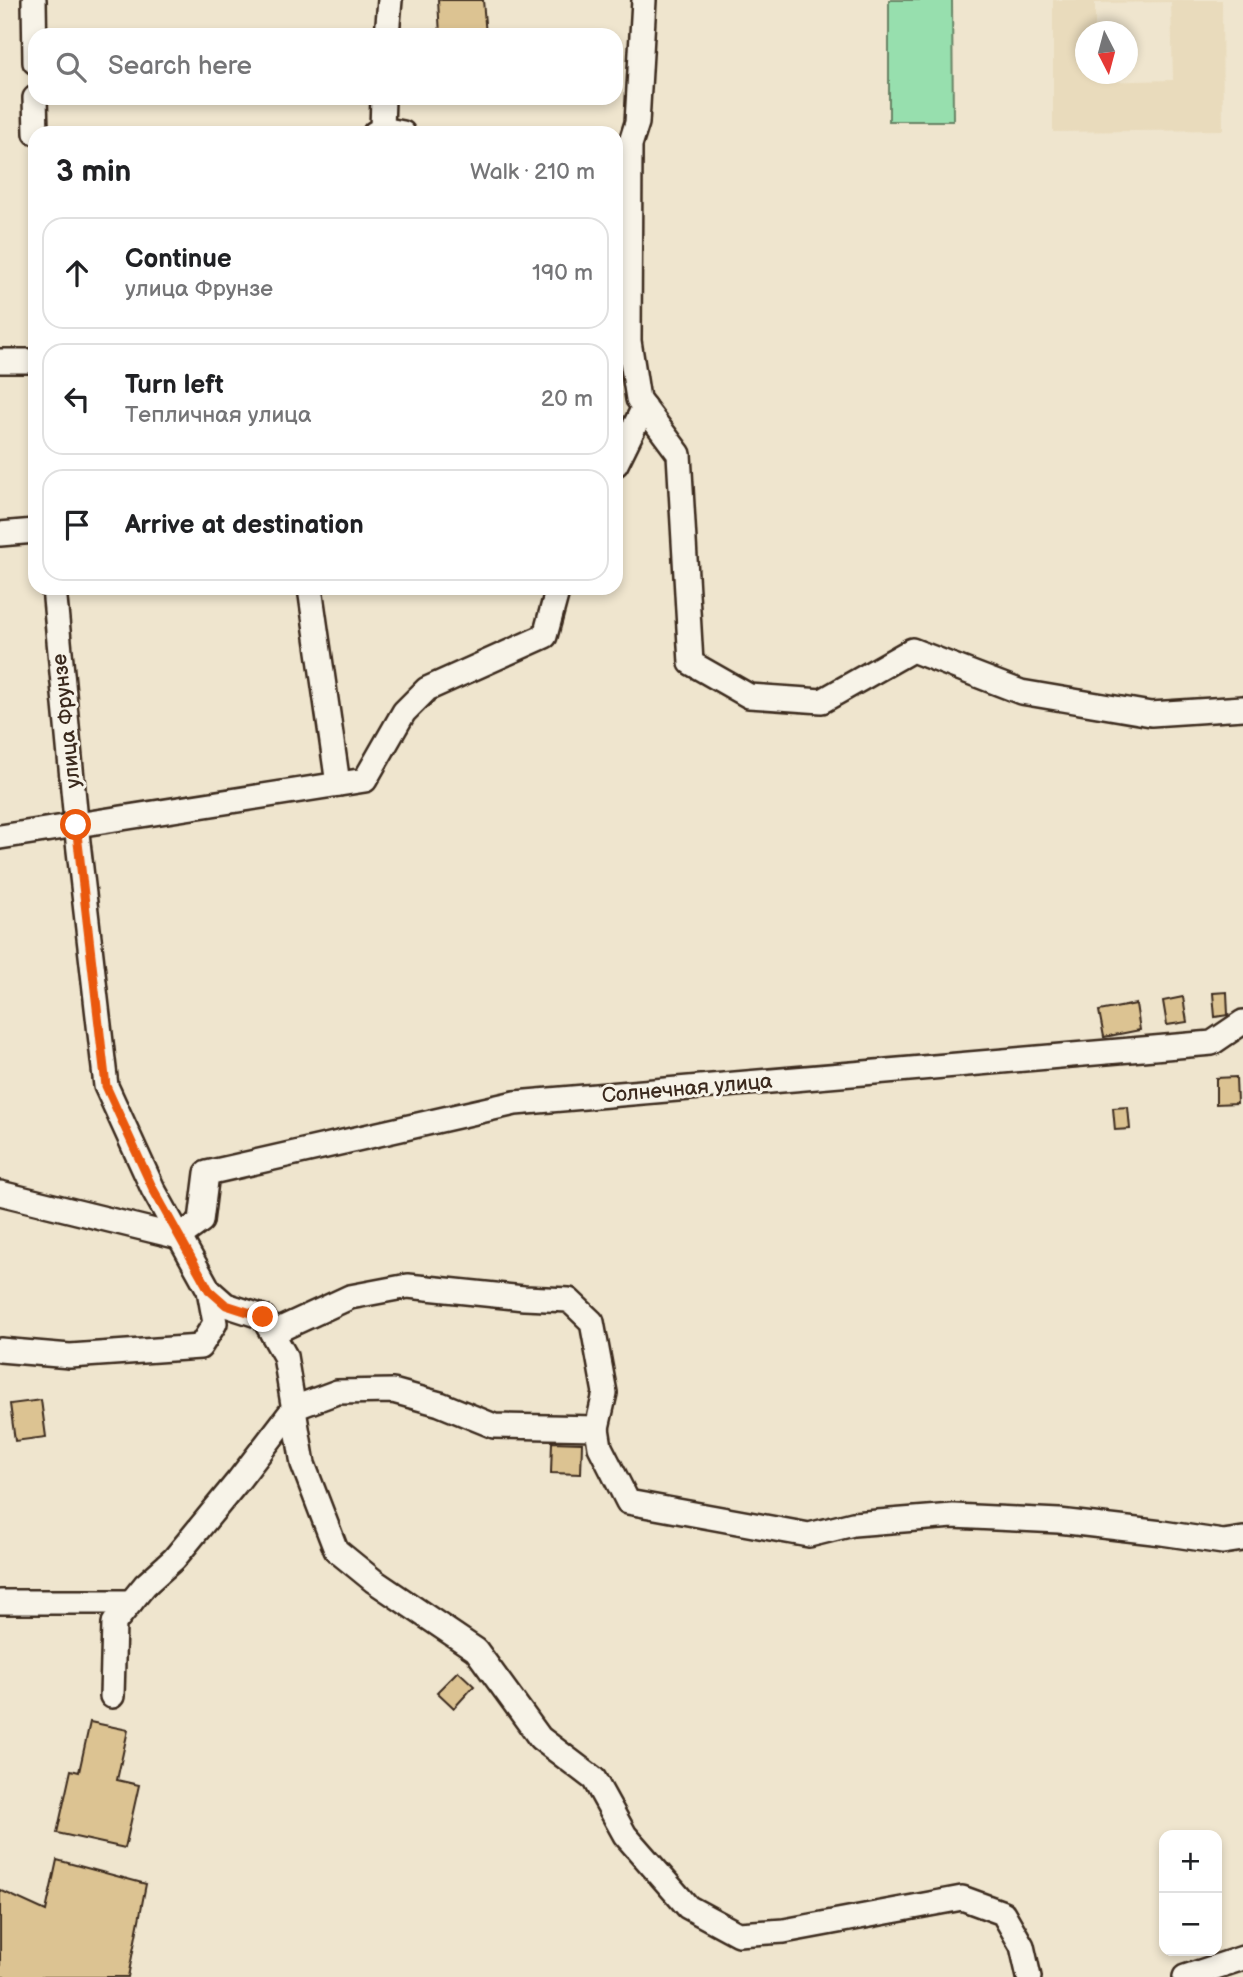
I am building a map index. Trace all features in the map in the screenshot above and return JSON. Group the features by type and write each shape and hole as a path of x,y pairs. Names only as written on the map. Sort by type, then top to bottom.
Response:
{"street":[{"path":"34,0 34,28"},
{"path":"388,28 390,0"},
{"path":"644,0 637,123 629,145 629,341 638,399 679,454 691,663 749,696 821,701 912,650 1021,692 1151,714 1243,708"},
{"path":"35,105 36,126"},
{"path":"384,105 386,126"},
{"path":"0,360 28,361"},
{"path":"623,450 644,407"},
{"path":"0,534 28,532"},
{"name":"улица Фрунзе","path":"55,595 76,825 106,1086 153,1189 209,1290"},
{"path":"311,595 338,784"},
{"path":"0,837 365,780 404,712 427,689 545,636 556,595"},
{"name":"Солнечная улица","path":"179,1237 201,1221 207,1173 515,1103 1212,1043 1243,1022"},
{"path":"0,1194 179,1237"},
{"path":"272,1333 350,1297 408,1286 569,1300 592,1322 605,1393 597,1428 600,1447 628,1502 809,1535 853,1524 953,1516 1059,1521 1223,1542 1243,1539"},
{"path":"209,1290 226,1305 263,1317 285,1356 303,1464 336,1550 374,1581 476,1650 540,1738 594,1779 625,1835 688,1907 738,1934 784,1931 962,1898 1003,1913 1022,1946 1029,1977"},
{"path":"0,1350 70,1356 200,1348 215,1323 209,1290"},
{"path":"112,1696 114,1623 145,1585 174,1559 238,1482 294,1408 337,1391 393,1391 440,1404 494,1426 597,1428"},
{"path":"0,1602 131,1602"},
{"path":"1185,1977 1243,1958"}],"shaded area":[{"path":"1053,0 1222,0 1223,130 1053,132"}],"green space":[{"path":"889,0 952,0 953,121 889,121"}],"building":[{"path":"438,0 483,0 485,28 440,28"},
{"path":"1227,992 1228,1015 1215,1017 1213,993"},
{"path":"1183,997 1187,1022 1167,1025 1163,1001"},
{"path":"1136,1004 1140,1030 1104,1037 1099,1011"},
{"path":"1236,1077 1237,1103 1216,1104 1216,1078"},
{"path":"1128,1107 1130,1129 1115,1130 1113,1108"},
{"path":"41,1400 46,1437 15,1441 10,1404"},
{"path":"552,1442 582,1443 581,1474 551,1473"},
{"path":"458,1671 474,1686 454,1708 437,1692"},
{"path":"90,1722 128,1730 117,1780 139,1785 125,1848 57,1833 71,1770 79,1772"},
{"path":"57,1860 146,1884 128,1977 0,1977 0,1890 46,1911"}],"route":[{"path":"76,825 106,1086 153,1189 209,1290 226,1305 263,1317"}]}
